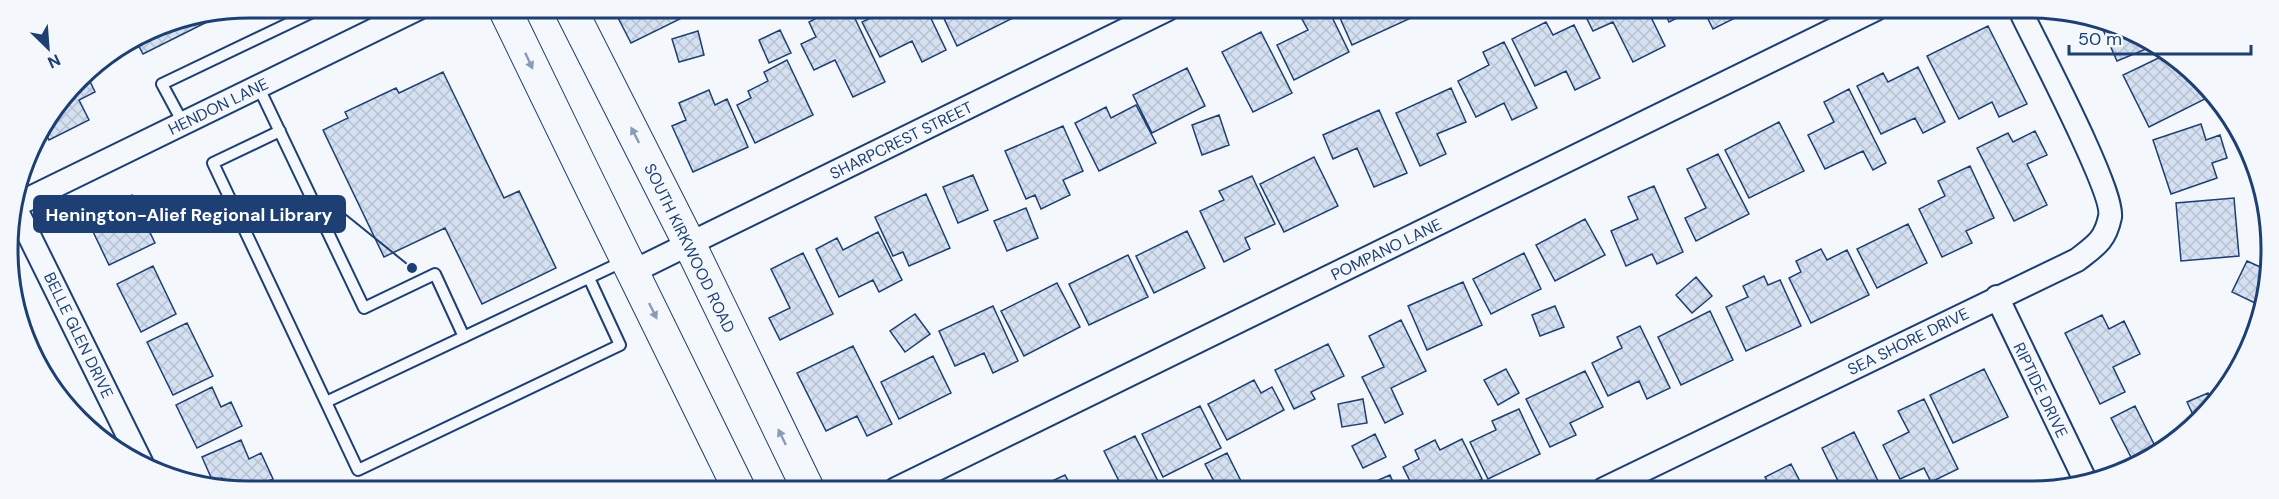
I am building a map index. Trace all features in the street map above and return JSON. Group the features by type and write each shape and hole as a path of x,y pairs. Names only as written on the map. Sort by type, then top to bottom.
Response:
{"main road":[{"path":"509,18 571,150 631,265 735,481"},
{"name":"SOUTH KIRKWOOD ROAD","path":"575,18 689,243 804,481"}],"street":[{"name":"HENDON LANE","path":"22,202 399,18"},
{"name":"SHARPCREST STREET","path":"631,265 689,243 1150,18"},
{"name":"POMPANO LANE","path":"912,481 1858,18"},
{"name":"SEA SHORE DRIVE","path":"1620,481 2077,260 2101,242 2110,215 2097,170 2024,18"},
{"name":"BELLE GLEN DRIVE","path":"20,217 136,451"},
{"name":"RIPTIDE DRIVE","path":"1997,297 2083,475"}],"lane":[{"path":"183,123 162,84 300,18"},
{"path":"258,86 364,308 435,274 465,337"},
{"path":"280,131 213,163 358,470 620,345 589,278"},
{"path":"326,402 589,278 631,265"}],"building":[{"path":"618,18 682,18 631,43"},
{"path":"817,18 855,18 885,82 853,97 835,60 814,70 801,44 816,37 809,22"},
{"path":"870,18 931,18 946,50 922,62 912,41 880,57 862,22"},
{"path":"944,18 1013,18 957,46"},
{"path":"1301,18 1332,18 1349,52 1294,80 1277,45 1308,30"},
{"path":"1340,18 1411,18 1352,45"},
{"path":"1586,18 1651,18 1665,46 1633,62 1613,22 1593,31"},
{"path":"1708,18 1735,18 1713,29"},
{"path":"208,21 143,54 139,46 147,42 175,30"},
{"path":"1546,22 1553,35 1574,25 1600,78 1575,90 1566,71 1535,86 1512,39"},
{"path":"1988,26 2027,104 1999,117 1992,102 1959,119 1927,56"},
{"path":"780,30 791,53 769,63 759,40"},
{"path":"2103,30 2146,49 2117,61"},
{"path":"698,31 704,55 679,62 672,39"},
{"path":"1261,32 1292,93 1253,112 1222,52"},
{"path":"1504,42 1537,108 1512,120 1504,103 1476,117 1458,81 1489,65 1483,52"},
{"path":"2159,58 2182,75 2205,99 2149,127 2123,75"},
{"path":"787,60 813,115 755,143 737,105 751,98 748,91 768,81 764,72"},
{"path":"1918,67 1945,122 1923,133 1915,118 1881,134 1857,86 1883,73 1888,82"},
{"path":"1187,68 1205,106 1152,133 1133,95"},
{"path":"443,72 504,198 519,191 556,268 482,304 445,228 384,257 323,130 348,118 345,112 396,88 399,93"},
{"path":"90,82 95,92 79,100 89,120 49,140 47,137 57,121"},
{"path":"1451,88 1466,122 1437,134 1446,154 1420,166 1396,113"},
{"path":"1849,89 1886,163 1873,170 1863,151 1825,169 1808,135 1834,122 1824,102"},
{"path":"709,90 715,105 727,99 748,147 693,172 672,126 686,120 679,103"},
{"path":"1136,105 1156,143 1099,171 1075,123 1106,107 1111,118"},
{"path":"1379,110 1407,173 1374,187 1357,148 1333,159 1323,135"},
{"path":"1219,115 1229,145 1202,155 1192,125"},
{"path":"1779,122 1804,171 1749,198 1725,150"},
{"path":"2201,124 2206,140 2220,135 2227,158 2212,163 2217,178 2171,194 2153,140"},
{"path":"1063,126 1083,171 1063,180 1070,195 1041,209 1035,195 1026,199 1005,151"},
{"path":"2035,131 2047,155 2027,164 2047,205 2014,221 1977,148 2008,133 2013,142"},
{"path":"1718,154 1749,214 1696,241 1685,218 1706,208 1687,169"},
{"path":"1314,157 1338,206 1284,232 1260,184"},
{"path":"1970,166 1994,218 1966,231 1972,243 1942,257 1919,209 1945,196 1938,181"},
{"path":"973,175 988,210 958,223 943,187"},
{"path":"1252,176 1275,224 1245,238 1250,249 1224,262 1200,211 1224,200 1219,191"},
{"path":"1654,186 1683,252 1657,264 1652,254 1626,266 1611,231 1638,219 1628,197"},
{"path":"926,194 950,248 909,266 903,252 893,256 875,217"},
{"path":"132,195 155,243 109,265 86,217"},
{"path":"2234,198 2239,256 2181,261 2176,203"},
{"path":"1026,208 1038,238 1007,251 994,221"},
{"path":"1585,219 1605,255 1555,281 1536,245"},
{"path":"1908,224 1927,263 1877,288 1857,249"},
{"path":"1187,231 1205,268 1154,293 1136,256"},
{"path":"878,232 902,280 879,292 873,280 839,297 816,249 837,238 843,250"},
{"path":"1821,249 1827,260 1847,250 1869,295 1811,323 1789,278 1801,272 1796,261"},
{"path":"803,253 833,314 780,340 769,318 790,308 771,269"},
{"path":"1524,253 1541,289 1491,314 1473,279"},
{"path":"1128,255 1148,297 1089,325 1069,284"},
{"path":"2247,261 2261,267 2255,303 2232,292"},
{"path":"153,266 176,314 141,332 117,284"},
{"path":"1764,276 1768,285 1780,280 1801,326 1746,351 1726,307 1748,297 1743,286"},
{"path":"1696,277 1712,296 1692,313 1676,295"},
{"path":"1463,282 1482,325 1427,350 1408,306"},
{"path":"1057,283 1080,327 1024,356 1001,311"},
{"path":"993,306 1018,361 993,373 984,353 955,366 939,331"},
{"path":"1555,306 1564,327 1540,336 1532,315"},
{"path":"1710,311 1733,360 1681,385 1658,337"},
{"path":"915,314 930,334 905,352 890,331"},
{"path":"2102,315 2109,329 2124,321 2140,354 2113,367 2125,392 2100,404 2065,333"},
{"path":"1401,320 1426,371 1391,388 1403,414 1385,423 1362,377 1384,367 1369,336"},
{"path":"187,323 213,376 173,395 147,342"},
{"path":"1640,326 1670,388 1647,399 1639,381 1608,396 1592,363 1622,348 1617,337"},
{"path":"1328,344 1344,376 1311,392 1315,399 1294,409 1275,370"},
{"path":"853,346 892,424 867,436 857,416 826,431 797,373"},
{"path":"933,356 951,393 899,419 881,382"},
{"path":"1506,369 1519,393 1498,405 1484,380"},
{"path":"1984,369 2008,417 1953,443 1930,395"},
{"path":"1585,371 1603,407 1570,423 1576,435 1550,447 1526,399"},
{"path":"1254,380 1261,393 1272,387 1284,410 1227,440 1208,404"},
{"path":"212,387 221,407 231,402 242,426 197,448 176,405"},
{"path":"2208,393 2209,395 2192,414 2187,402"},
{"path":"1363,399 1367,423 1342,427 1338,404"},
{"path":"1924,399 1958,469 1933,481 1930,481 1924,468 1900,479 1883,445 1909,432 1898,411"},
{"path":"1200,406 1221,448 1163,477 1142,434"},
{"path":"2135,406 2154,444 2157,442 2131,457 2111,418"},
{"path":"1519,409 1540,454 1488,479 1470,442 1496,430 1492,421"},
{"path":"1854,432 1878,481 1838,481 1822,448"},
{"path":"1375,434 1386,457 1363,468 1352,446"},
{"path":"1135,436 1158,481 1119,481 1104,451"},
{"path":"1462,439 1482,479 1478,481 1410,481 1403,467 1419,459 1415,450 1435,440 1440,450"},
{"path":"241,440 249,459 261,453 273,479 234,481 211,478 202,457"},
{"path":"1227,453 1241,481 1214,481 1205,464"},
{"path":"1791,464 1800,481 1767,481 1765,477"},
{"path":"1065,475 1068,481 1052,481"},
{"path":"1390,475 1393,481 1376,481"}],"place":[{"name":"Henington-Alief Regional Library","path":"412,268"}]}
